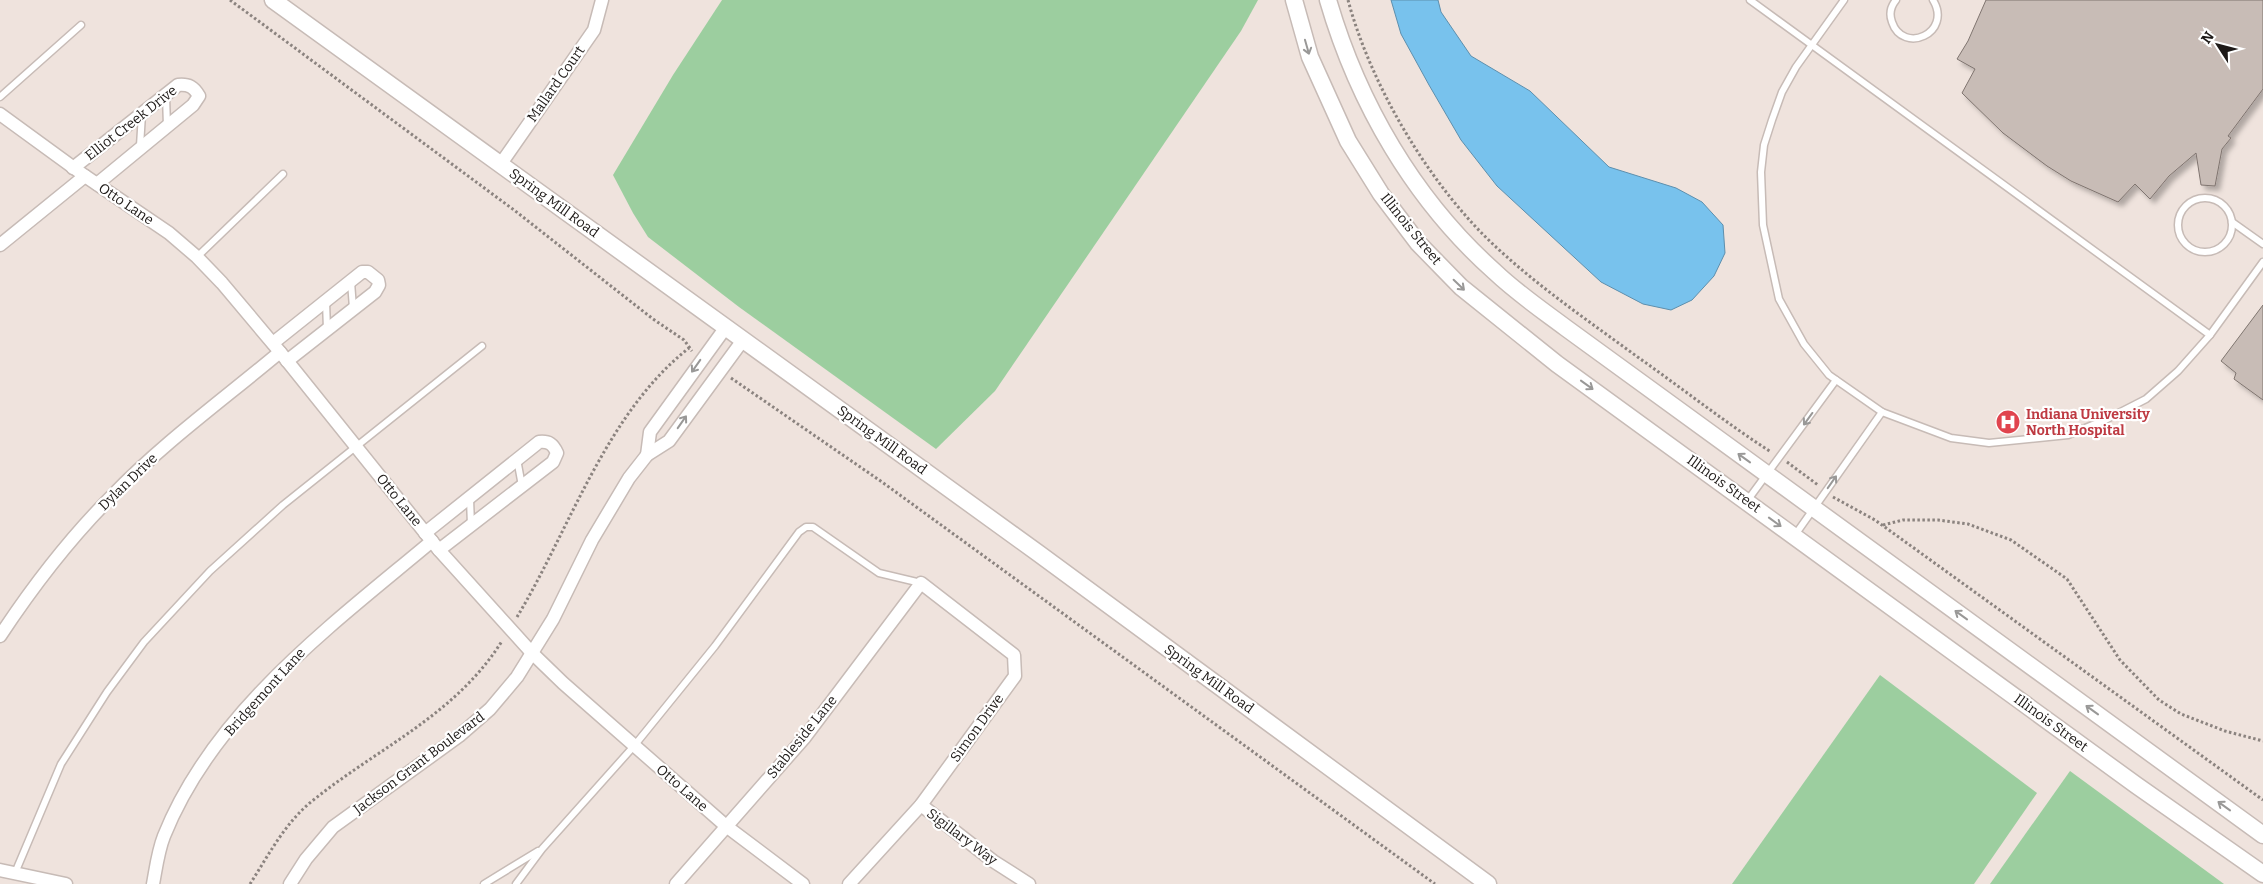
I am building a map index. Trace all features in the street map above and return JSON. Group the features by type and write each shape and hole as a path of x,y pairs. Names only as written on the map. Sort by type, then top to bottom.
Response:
{"street":[{"name":"Spring Mill Road","path":"273,0 1038,553 1488,884"},
{"name":"Mallard Court","path":"500,165 594,30 602,0"},
{"name":"Illinois Street","path":"1294,0 1310,56 1321,85 1348,141 1381,194 1418,243 1461,287 1550,358 2136,785 2263,874"},
{"path":"1328,0 1355,75 1382,129 1414,181 1472,251 1494,272 1541,310 2263,835"},
{"name":"Elliot Creek Drive","path":"74,168 178,84 186,84 194,88 199,96 193,104 97,184"},
{"name":"Otto Lane","path":"0,114 85,176 169,233 197,257 222,283 280,352 432,541 532,653 634,746 726,826 804,884"},
{"name":"Elliot Creek Drive","path":"0,245 85,176"},
{"name":"Dylan Drive","path":"0,636 30,591 73,538 112,495 151,459 280,352 326,301 362,272 368,272 378,280 379,285 374,292 327,328 280,352"},
{"name":"Jackson Grant Boulevard","path":"647,455 650,432 700,360 726,327"},
{"name":"Jackson Grant Boulevard","path":"290,884 306,859 333,827 451,742 490,709 518,677 553,619 592,540 629,478 647,455 669,441 743,340"},
{"name":"Bridgemont Lane","path":"153,884 163,838 177,806 218,743 276,675 331,624 432,541 470,497 539,442 547,442 554,447 557,454 553,462 522,486 471,524 432,541"},
{"name":"Simon Drive","path":"849,884 921,805 1015,676 1014,655 921,583"},
{"name":"Stableside Lane","path":"676,884 804,737 921,583"},
{"name":"Sigillary Way","path":"921,805 993,862 1029,884"},
{"path":"0,870 15,875 66,884"}],"lane":[{"path":"1750,0 2210,335"},
{"path":"1844,0 1796,68 1782,92 1764,145 1761,172 1762,225 1779,299 1804,344 1829,375 1882,412 1951,438 1989,443 2068,435 2105,420 2146,399 2178,371 2210,335 2263,262"},
{"path":"1896,0 1891,11 1894,27 1899,33 1914,39 1922,38 1934,28 1938,13 1933,0"},
{"path":"0,97 81,26"},
{"path":"166,95 167,127"},
{"path":"140,149 142,113"},
{"path":"197,257 283,174"},
{"path":"2232,222 2230,237 2225,244 2208,252 2199,252 2184,242 2178,225 2184,208 2199,199 2208,198 2223,205 2229,212 2232,222 2263,244"},
{"path":"351,281 353,308"},
{"path":"326,301 327,328"},
{"path":"15,875 20,857 61,764 107,692 144,642 210,571 282,505 482,346"},
{"path":"1747,502 1836,380"},
{"path":"1794,536 1882,412"},
{"path":"517,459 522,486"},
{"path":"470,497 471,524"},
{"path":"516,884 542,849 634,746 715,646 798,532 806,527 813,527 879,573 921,583"},
{"path":"484,884 542,849"}],"path":[{"path":"230,0 514,210 653,319 684,340 700,360"},
{"path":"1348,0 1370,64 1393,110 1423,159 1464,215 1496,247 1548,292 1780,458 1795,466 1826,492 1882,526 2263,800"},
{"path":"250,884 286,829 310,803 450,703 489,662 510,628 582,492 628,413 669,363 689,348"},
{"path":"718,373 737,380 882,482 1435,884"},
{"path":"1882,526 1903,520 1938,520 1968,524 2011,540 2067,578 2120,660 2159,700 2181,714 2225,731 2263,741"}],"green space":[{"path":"722,0 1258,0 1241,31 995,391 936,449 739,307 648,237 613,175 673,75"},
{"path":"1880,675 2037,793 1974,884 1732,884"},
{"path":"2070,771 2224,884 1990,884"}],"water":[{"path":"1391,0 1438,0 1441,12 1471,56 1530,91 1609,167 1676,188 1702,202 1723,225 1725,253 1714,276 1692,300 1671,310 1643,304 1601,282 1497,186 1461,140 1429,85 1401,34"}],"building":[{"path":"1986,0 2263,0 2263,89 2228,136 2231,138 2222,149 2215,186 2201,185 2196,153 2169,176 2150,199 2135,184 2118,202 2071,181 2047,166 2003,133 1962,93 1975,69 1957,59 1968,41"},
{"path":"2263,305 2263,400 2234,379 2236,373 2221,361"}],"place":[{"name":"Indiana University North Hospital","path":"2008,422"}]}
